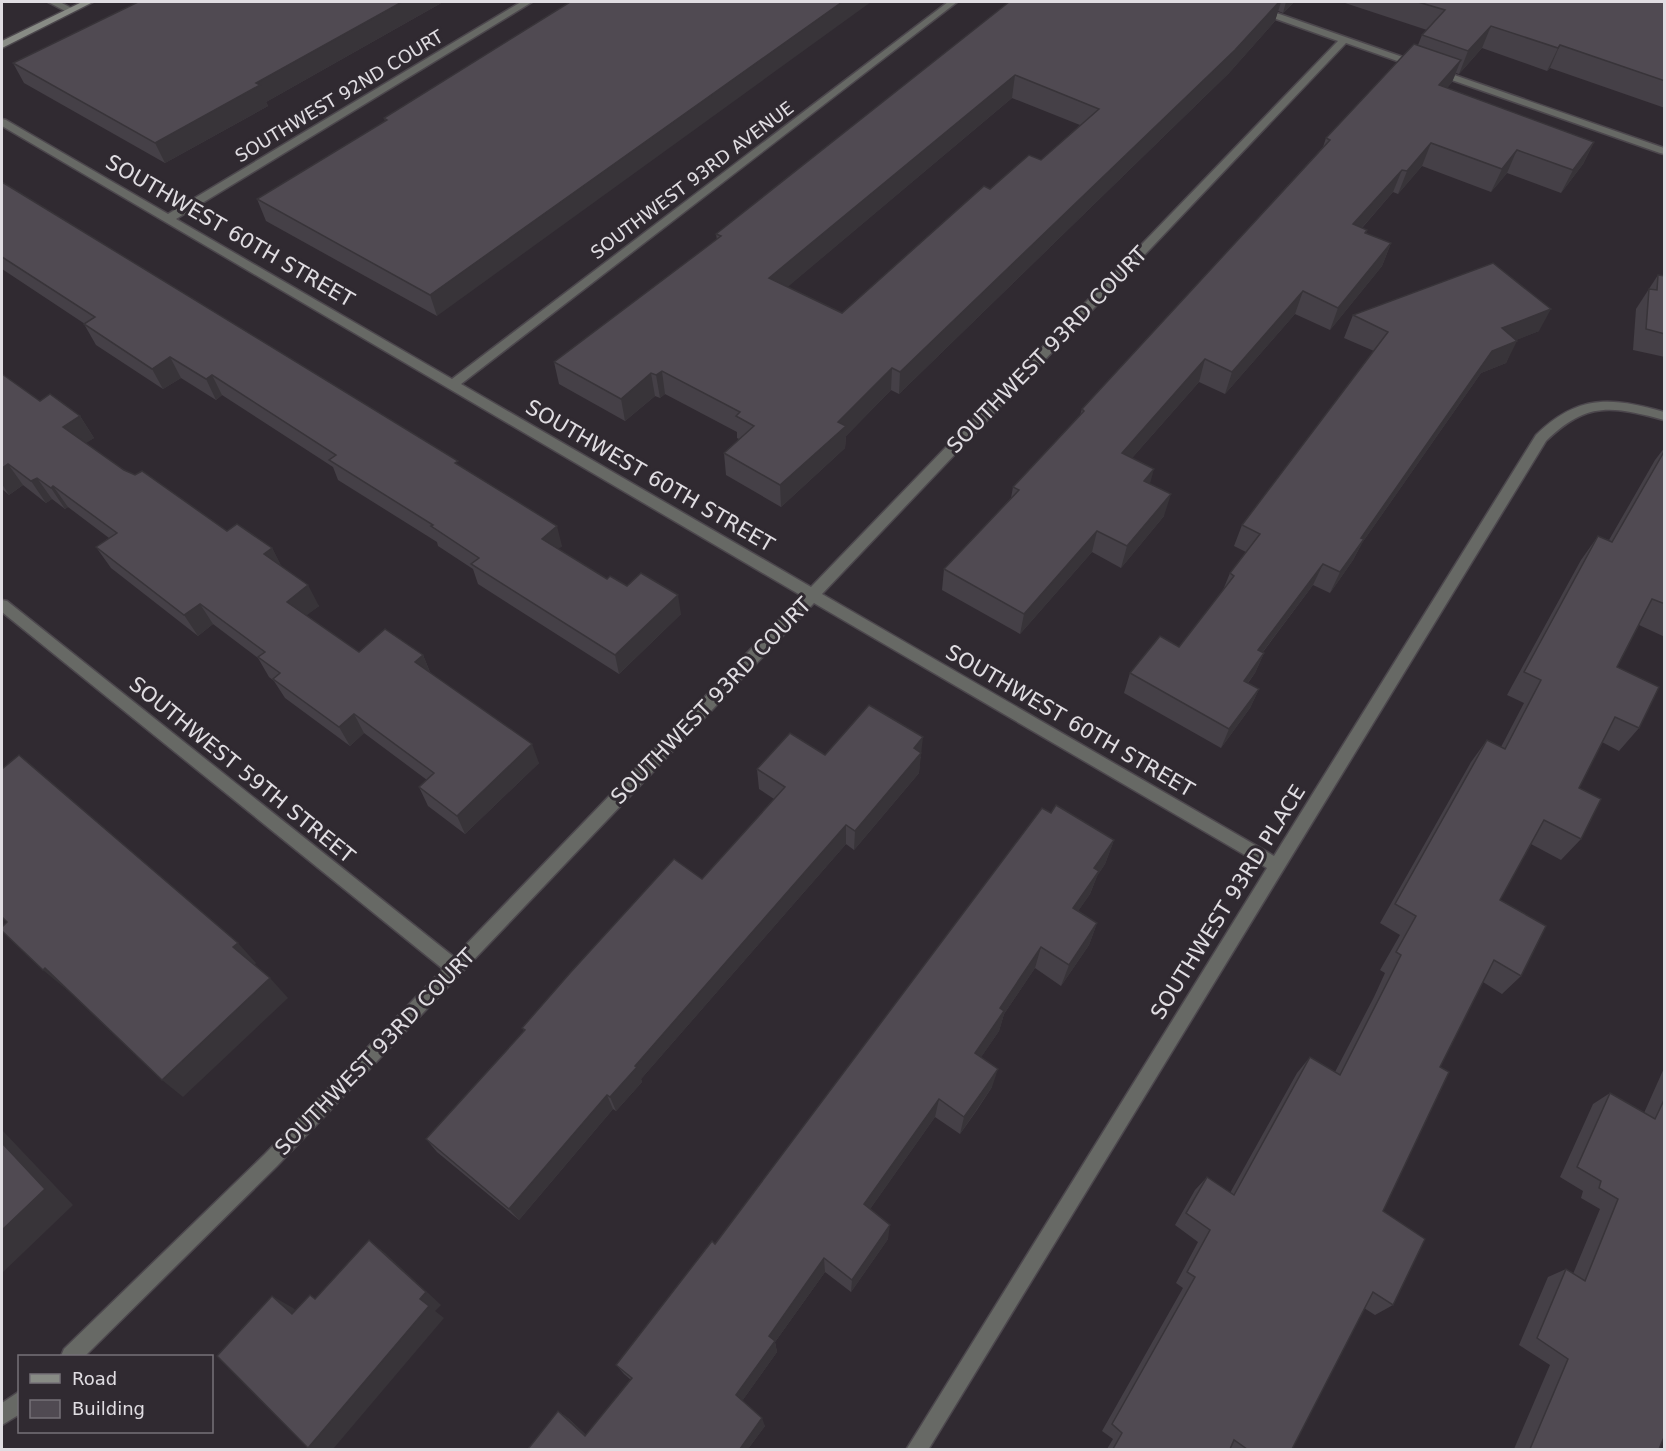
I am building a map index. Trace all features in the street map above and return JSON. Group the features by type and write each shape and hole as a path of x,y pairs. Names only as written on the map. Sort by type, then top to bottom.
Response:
{"street":[{"path":"53,2 70,10"},
{"path":"2,45 87,2"},
{"name":"SOUTHWEST 92ND COURT","path":"168,219 527,2"},
{"name":"SOUTHWEST 93RD AVENUE","path":"452,385 953,2"},
{"path":"1237,2 1665,151"},
{"name":"SOUTHWEST 93RD COURT","path":"72,1355 217,1216 1345,39"},
{"name":"SOUTHWEST 60TH STREET","path":"2,122 1277,866"},
{"name":"SOUTHWEST 93RD PLACE","path":"916,1449 1540,438 1560,419 1572,412 1599,404 1631,407 1665,416"},
{"name":"SOUTHWEST 59TH STREET","path":"2,605 455,968"},
{"path":"2,1415 18,1403"}],"building":[{"path":"138,2 402,2 256,83 260,85 155,143 13,63"},
{"path":"570,2 842,2 430,295 257,199 387,120 384,118"},
{"path":"1009,2 1279,2 1235,50 900,372 892,368 838,422 846,426 780,485 724,453 754,426 736,416 740,412 662,371 656,375 651,373 621,399 554,362 721,236 716,234","holes":["1015,75 1099,109 1041,160 1029,155 990,189 984,186 842,313 769,278"]},
{"path":"1418,2 1665,2 1665,81 1560,45 1558,48 1491,26 1468,51 1422,35 1445,10"},
{"path":"1414,44 1461,60 1439,85 1594,142 1573,170 1517,150 1502,169 1431,143 1407,171 1402,170 1353,224 1367,230 1365,233 1391,243 1338,308 1303,291 1232,372 1205,359 1122,453 1154,469 1144,481 1171,494 1127,546 1097,531 1024,614 944,569 1019,490 1013,487 1084,411 1082,409 1330,140 1326,138"},
{"path":"2,182 458,461 455,463 557,526 542,539 607,579 610,576 627,586 641,573 678,595 615,655 471,564 479,558 431,526 433,525 329,460 336,455 212,375 206,379 170,357 152,369 84,324 95,317 2,257"},
{"path":"1493,263 1551,309 1502,328 1517,341 1492,351 1361,538 1364,539 1340,572 1323,564 1258,650 1264,653 1244,681 1259,689 1229,729 1130,673 1160,636 1179,647 1234,576 1230,573 1260,534 1242,525 1388,332 1353,315"},
{"path":"1658,275 1665,276 1665,334 1646,329 1649,289 1657,290"},
{"path":"2,374 40,401 50,394 80,416 63,427 124,470 135,475 142,471 227,531 237,524 272,548 264,554 308,585 287,602 359,652 385,629 423,655 415,662 532,744 457,816 419,787 434,773 354,714 339,727 273,679 280,673 258,657 265,652 200,604 184,615 96,547 117,533 53,486 51,488 37,478 31,481 8,464 2,468"},
{"path":"1665,450 1665,604 1652,599 1617,667 1659,687 1639,728 1615,717 1579,788 1601,799 1581,839 1544,820 1500,900 1546,926 1521,976 1494,960 1440,1067 1449,1072 1383,1211 1425,1239 1393,1305 1373,1292 1292,1449 1247,1449 1234,1440 1230,1449 1113,1449 1122,1433 1112,1424 1195,1277 1187,1272 1210,1230 1186,1213 1207,1177 1234,1195 1310,1057 1340,1075 1401,955 1396,952 1416,916 1395,904 1487,740 1505,749 1541,680 1524,672 1598,536 1612,542"},
{"path":"869,705 923,737 914,748 921,753 855,831 846,825 635,1066 637,1067 610,1097 607,1095 509,1209 426,1139 525,1030 522,1028 570,973 674,859 702,879 785,787 757,769 790,733 825,755"},
{"path":"19,755 238,943 233,947 270,978 162,1080 45,968 43,970 2,931 2,927 7,922 2,917 2,769"},
{"path":"1056,805 1114,840 1094,868 1099,871 1073,908 1097,923 1069,965 1041,947 1000,1008 1004,1011 975,1053 998,1069 964,1117 939,1099 864,1204 890,1225 852,1280 824,1258 769,1336 775,1341 736,1395 762,1418 740,1449 528,1449 558,1411 585,1436 632,1378 616,1365 712,1241 715,1244 1042,808 1051,813"},
{"path":"1610,1093 1655,1119 1665,1098 1665,1435 1659,1449 1530,1449 1568,1359 1537,1338 1566,1269 1585,1281 1618,1199 1599,1188 1601,1181 1577,1167"},
{"path":"2,1143 45,1189 2,1230"},
{"path":"369,1240 426,1292 420,1299 429,1306 308,1448 217,1356 272,1296 292,1314 310,1295 315,1299"}]}
